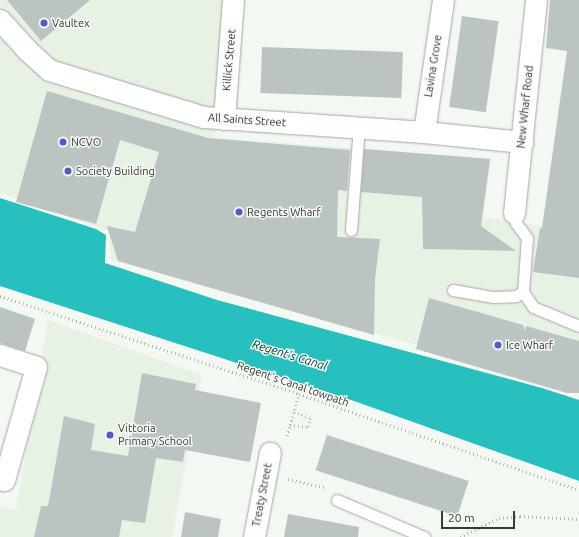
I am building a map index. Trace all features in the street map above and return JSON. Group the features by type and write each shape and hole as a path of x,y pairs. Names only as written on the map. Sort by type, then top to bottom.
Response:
{"street":[{"name":"Killick Street","path":"224,119 233,0"},
{"name":"Lavina Grove","path":"424,132 443,0"},
{"name":"New Wharf Road","path":"514,213 536,0"},
{"name":"All Saints Street","path":"0,20 28,51 49,70 204,117 424,132 522,142"},
{"path":"0,355 36,367 30,394 2,479"},
{"name":"Treaty Street","path":"254,537 270,452"}],"lane":[{"path":"351,230 359,127"},
{"path":"514,213 516,223 527,238 523,292 533,307 579,326"},
{"path":"452,290 493,297 516,296 523,292"},
{"path":"337,500 424,537"}],"path":[{"name":"Regent's Canal towpath","path":"0,296 299,394 579,490"},
{"path":"270,452 285,443 299,394"},
{"path":"290,425 308,427 310,418 293,412"},
{"path":"266,474 328,488 328,496 337,500"},
{"path":"460,537 499,518 520,516 579,519"}],"shaded area":[{"path":"0,0 225,0 215,138 491,158 483,217 579,231 579,390 111,260 108,231 0,193"},
{"name":"Vittoria Primary School","path":"48,320 202,375 172,537 0,537 0,506 16,510"}],"water":[{"name":"Regent's Canal","path":"0,198 96,229 106,235 105,263 217,300 542,388 579,400 579,481 354,401 0,286"}],"building":[{"name":"Vaultex","path":"7,0 90,0 41,41"},
{"path":"550,0 579,0 579,278 533,272 540,228 542,228 567,51 546,48"},
{"path":"462,16 499,21 486,112 449,107"},
{"path":"262,47 403,52 401,98 260,93"},
{"name":"Regents Wharf","path":"47,91 208,138 350,150 347,191 338,190 337,237 380,239 375,279 374,335 118,261 107,226 135,232 159,152 120,140 96,224 16,202"},
{"path":"364,149 490,159 481,226 516,251 423,249 422,197 361,192"},
{"name":"Ice Wharf","path":"429,298 523,325 525,331 526,326 579,341 579,393 567,393 416,349"},
{"path":"0,307 35,319 25,351 0,343"},
{"path":"142,373 196,384 195,390 261,403 250,462 185,450 183,462 156,458 145,523 122,520 119,537 34,537 41,506 48,506 64,416 95,424 91,450 128,456"},
{"path":"327,435 469,481 457,516 316,470"},
{"path":"185,512 221,519 218,537 181,537"},
{"path":"288,514 359,527 358,537 284,537"}],"place":[{"name":"Vaultex","path":"44,23"},
{"name":"NCVO","path":"63,142"},
{"name":"Society Building","path":"68,171"},
{"name":"Regents Wharf","path":"239,212"},
{"name":"Ice Wharf","path":"498,345"},
{"name":"Vittoria Primary School","path":"110,435"}]}
